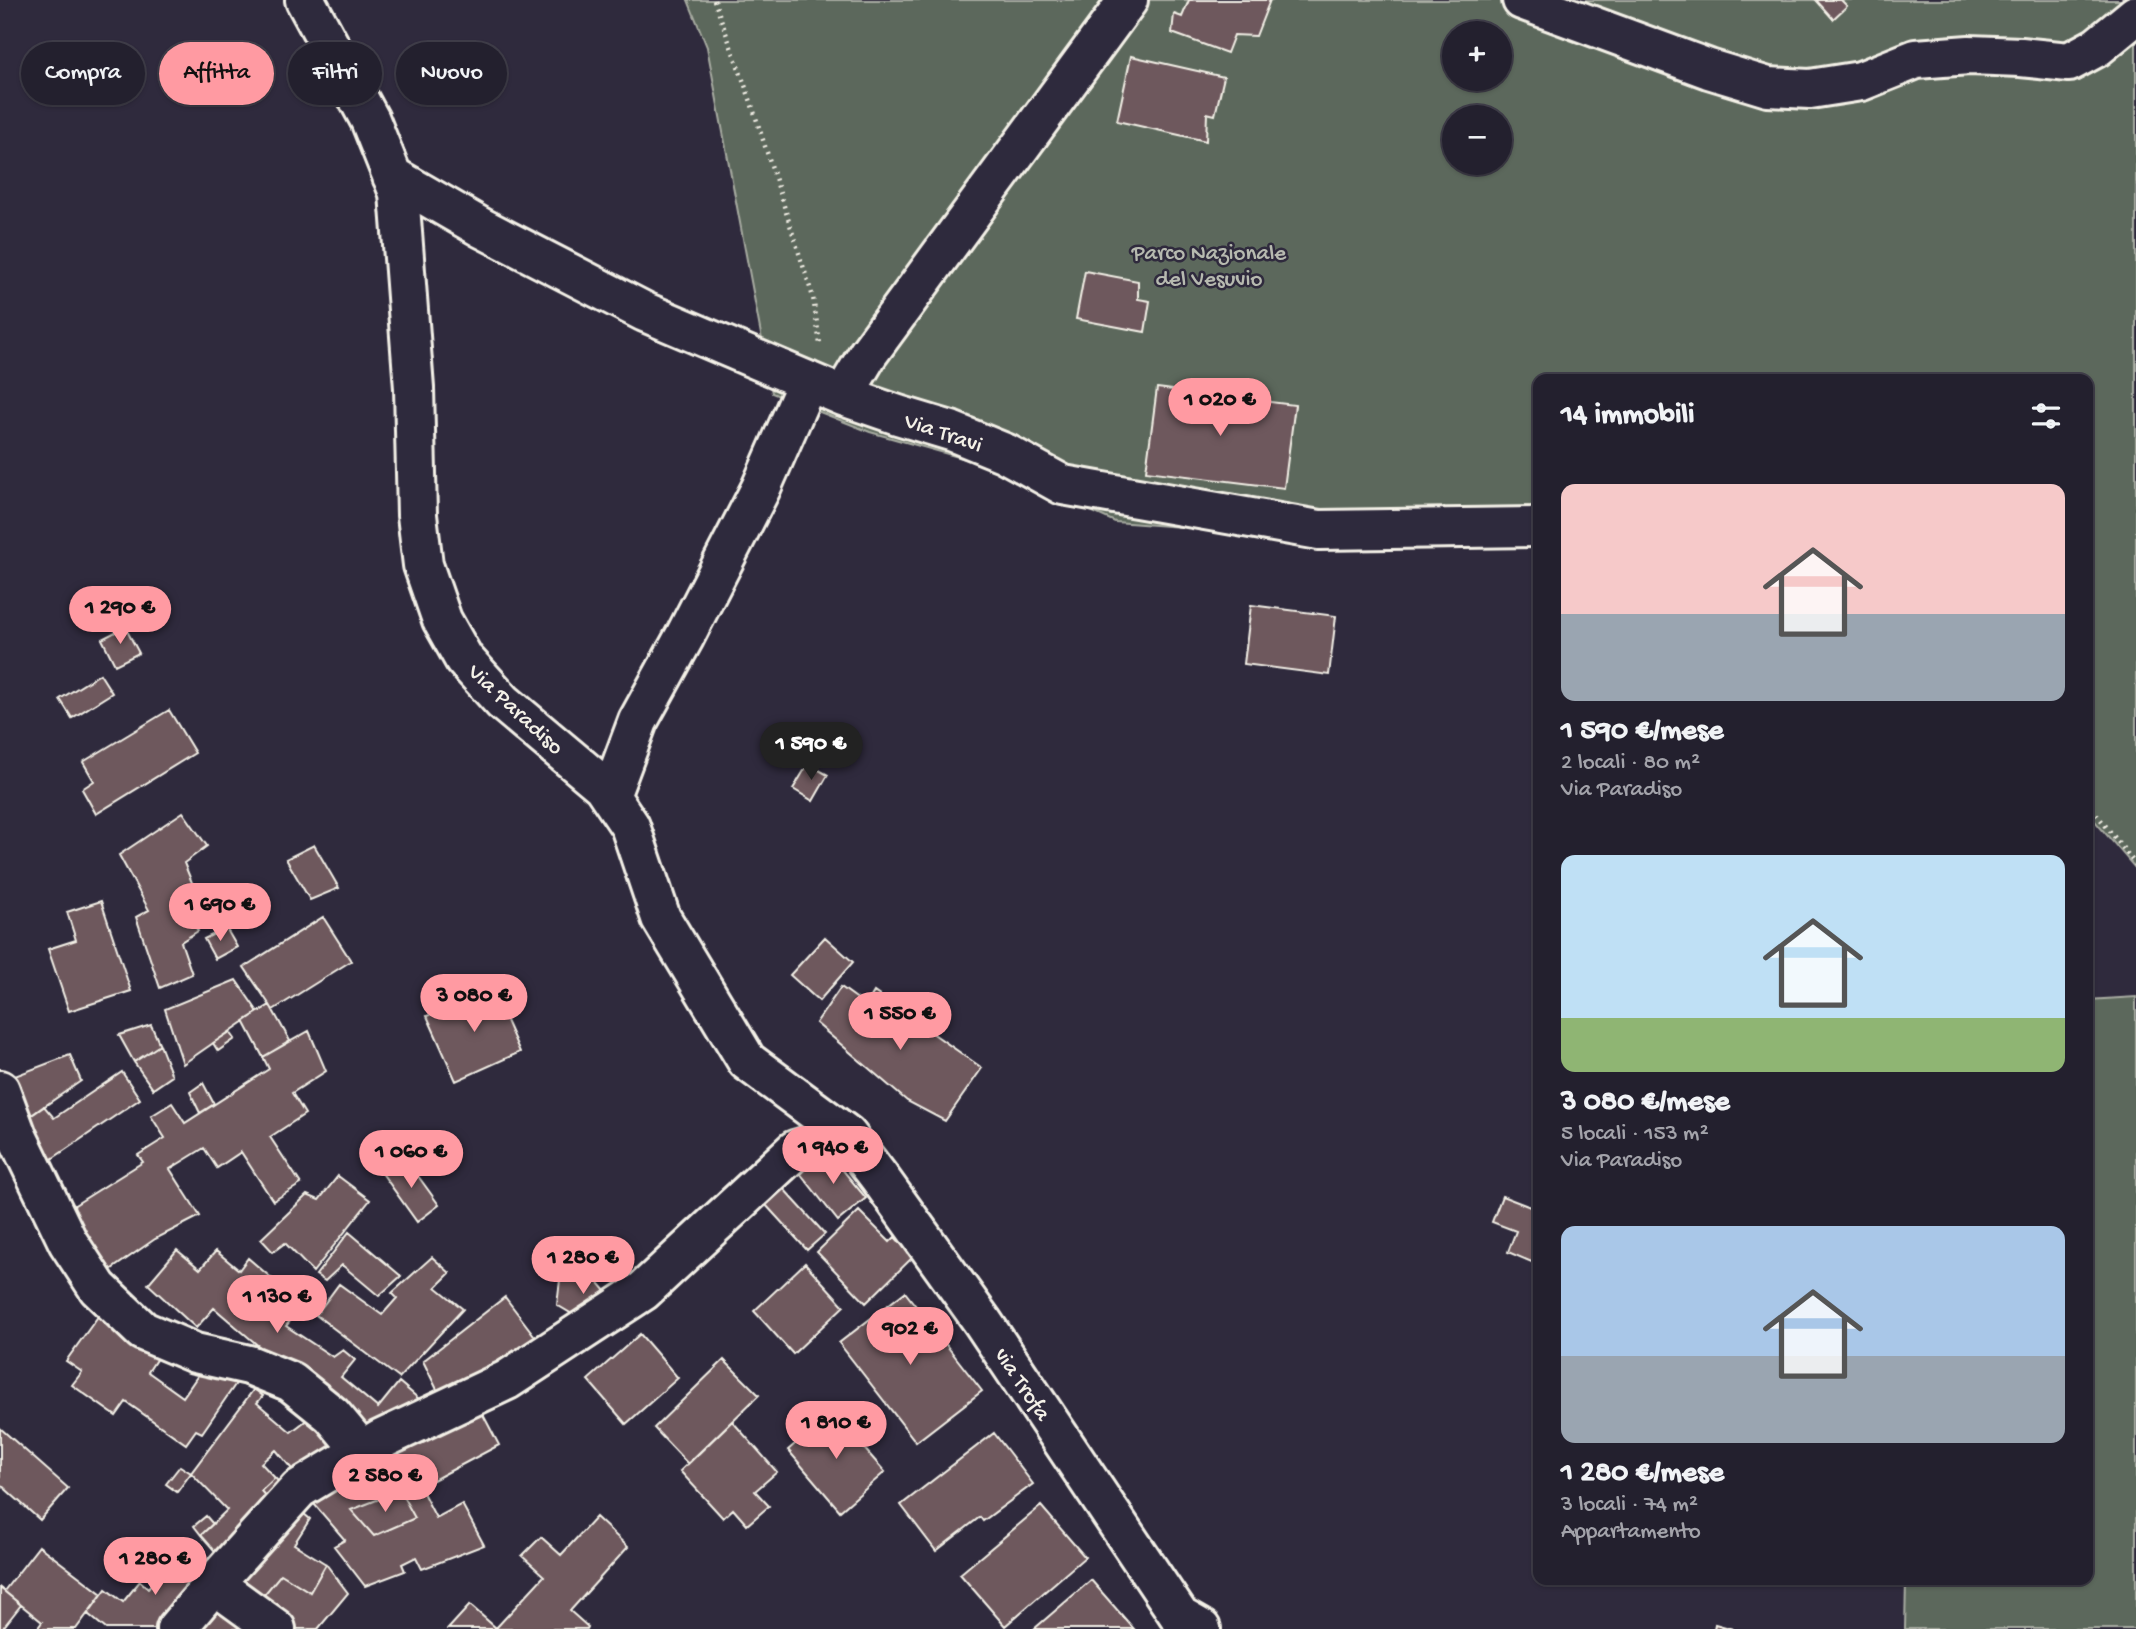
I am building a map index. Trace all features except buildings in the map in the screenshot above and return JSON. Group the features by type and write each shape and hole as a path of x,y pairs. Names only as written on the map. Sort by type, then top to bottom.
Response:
{"street":[{"name":"Via Paradiso","path":"305,0 370,120 399,193 414,388 417,515 423,565 442,620 464,660 503,702 603,786 610,796 630,826 661,918 747,1061 847,1135"},
{"path":"610,796 638,721 761,488 826,389 868,354 1128,0"},
{"path":"1522,0 1745,80 1768,87 1810,89 1861,81 1916,59 1969,55 2069,62 2097,47 2136,15"},
{"name":"Via Travi","path":"392,176 482,228 645,312 826,389 898,415 951,430 1005,453 1063,485 1318,530 1533,527"},
{"path":"0,1090 17,1136 68,1242 98,1288 144,1331 195,1353 250,1365 291,1382 332,1415 362,1451"},
{"path":"176,1629 299,1489 380,1440 507,1380 643,1291 795,1150 847,1135"},
{"name":"via Trofa","path":"847,1135 982,1321 1180,1617 1201,1629"},
{"path":"214,1584 276,1629"}],"path":[{"path":"714,0 750,99 813,297 826,389"},
{"path":"2093,809 2136,865"}],"green space":[{"name":"Parco Nazionale del Vesuvio","path":"688,0 2136,0 2136,869 2093,819 2093,374 1533,374 1533,514 1372,541 1115,522 994,467 870,432 772,393 707,47"},
{"path":"2136,997 2136,1629 1905,1629 1906,1585 2093,1585 2093,1000"}]}
